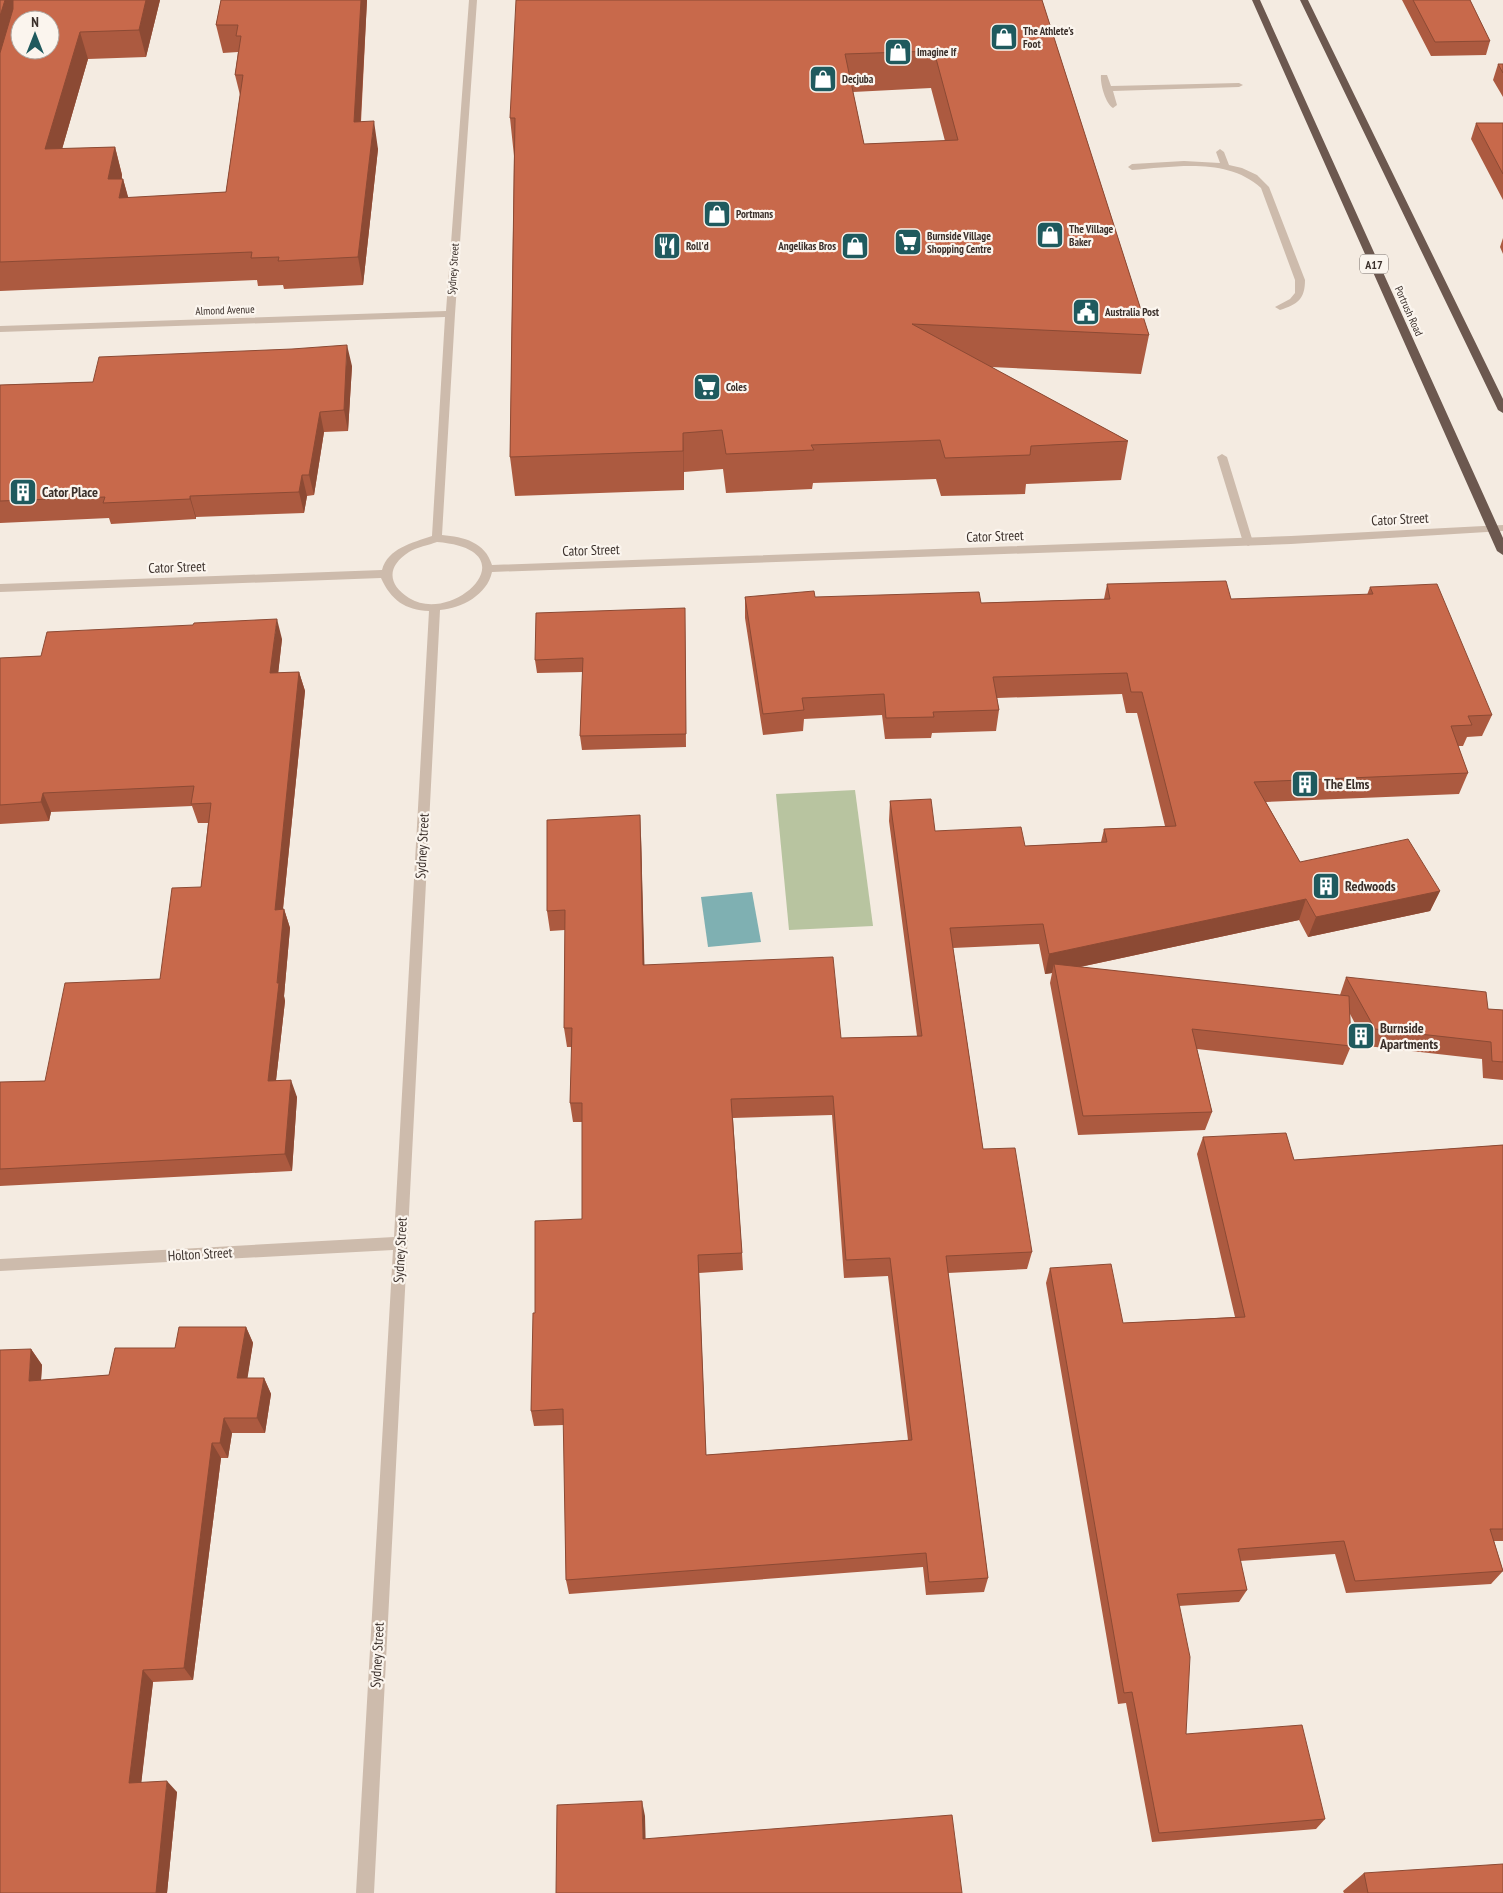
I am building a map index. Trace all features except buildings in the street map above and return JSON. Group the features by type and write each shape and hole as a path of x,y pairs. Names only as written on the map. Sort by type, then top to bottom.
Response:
{"highway":[{"name":"Portrush Road","path":"1256,0 1498,528 1503,550"},
{"path":"1304,0 1503,410"}],"street":[{"name":"Sydney Street","path":"437,538 450,314 473,0"},
{"path":"1104,77 1113,105"},
{"path":"1107,89 1239,85"},
{"path":"1220,152 1225,166"},
{"path":"1132,166 1206,164 1225,166 1259,178 1265,187 1301,286 1300,293 1293,301 1280,307"},
{"name":"Almond Avenue","path":"0,330 450,314"},
{"path":"1222,457 1248,542"},
{"name":"Cator Street","path":"489,569 1248,542 1498,528"},
{"path":"437,538 467,543 478,549 486,559 489,569 486,580 478,591 467,599 451,605 435,608 418,606 399,598 387,585 386,574 389,564 396,554 408,546 437,538"},
{"name":"Cator Street","path":"0,588 386,574"},
{"name":"Sydney Street","path":"365,1893 435,608"},
{"name":"Holton Street","path":"0,1265 401,1242"}],"green space":[{"path":"855,790 873,926 789,930 776,794"}],"water":[{"path":"752,892 761,942 708,947 701,897"}],"place":[{"name":"The Athlete's Foot","path":"1004,37"},
{"name":"Imagine If","path":"898,52"},
{"name":"Decjuba","path":"823,79"},
{"name":"Portmans","path":"717,214"},
{"name":"The Village Baker","path":"1050,235"},
{"name":"Burnside Village Shopping Centre","path":"908,242"},
{"name":"Roll'd","path":"667,246"},
{"name":"Angelikas Bros","path":"855,246"},
{"name":"Australia Post","path":"1086,312"},
{"name":"Coles","path":"707,387"},
{"name":"Cator Place","path":"23,492"},
{"name":"The Elms","path":"1305,784"},
{"name":"Redwoods","path":"1326,886"},
{"name":"Burnside Apartments","path":"1361,1036"}]}
